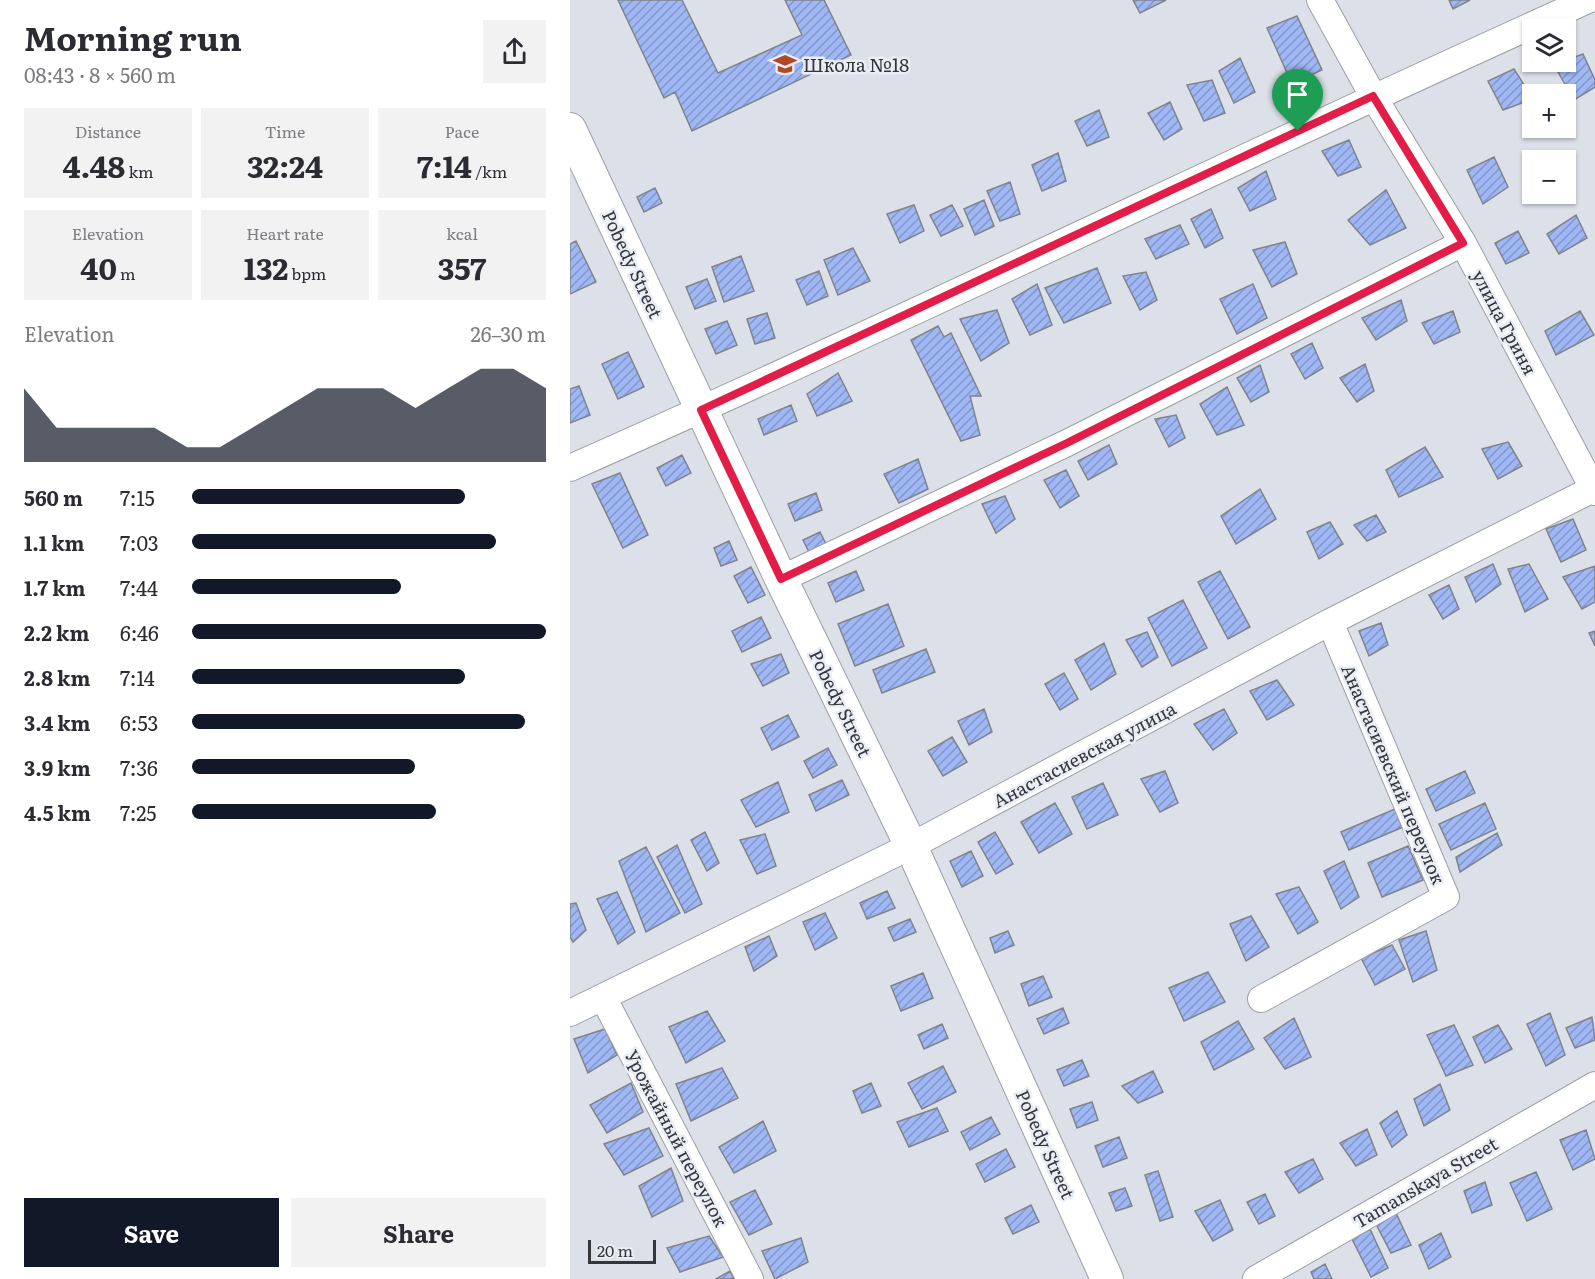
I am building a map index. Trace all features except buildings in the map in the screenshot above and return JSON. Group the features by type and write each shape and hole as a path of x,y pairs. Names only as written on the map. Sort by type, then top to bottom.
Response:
{"street":[{"name":"улица Гриня","path":"1320,0 1373,96 1463,243 1594,489"},
{"path":"570,468 701,410 1373,96 1588,0"},
{"name":"Pobedy Street","path":"570,129 781,579 910,846 1107,1279"},
{"path":"781,579 1067,443 1463,243"},
{"name":"Анастасиевская улица","path":"570,1013 910,846 1330,622 1594,489"},
{"name":"Анастасиевский переулок","path":"1262,999 1446,897 1330,622"},
{"name":"Урожайный переулок","path":"603,997 750,1279"},
{"name":"Tamanskaya Street","path":"1256,1279 1595,1085"}],"place":[{"name":"Школа №18","path":"785,64"}],"route":[{"path":"1373,96 1463,243 1067,443 781,579 701,410 1298,131 1373,96"}]}
